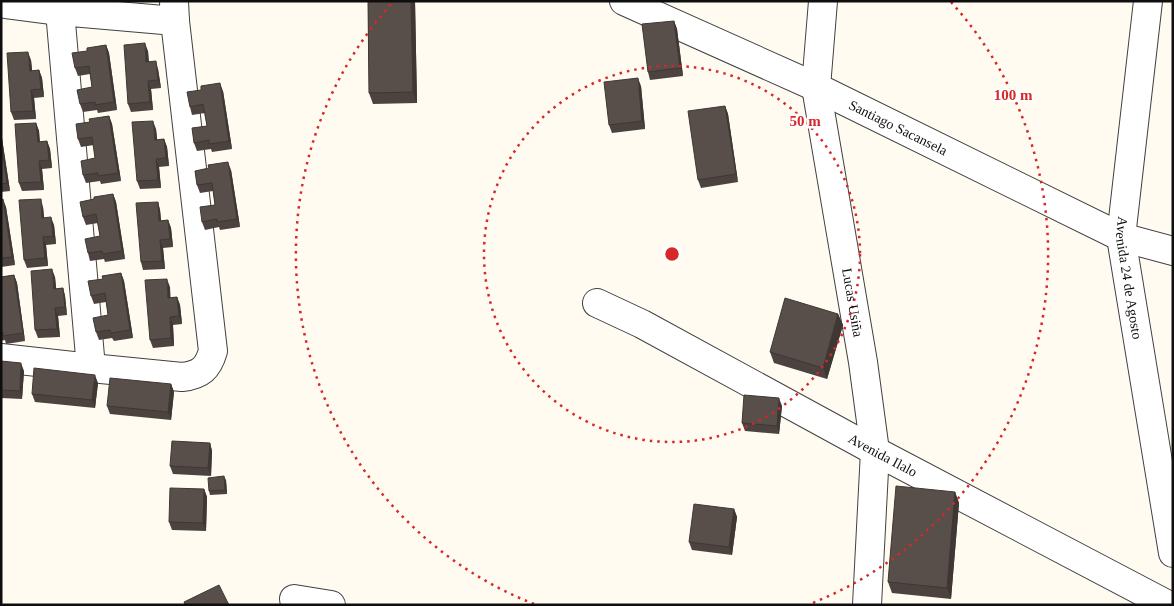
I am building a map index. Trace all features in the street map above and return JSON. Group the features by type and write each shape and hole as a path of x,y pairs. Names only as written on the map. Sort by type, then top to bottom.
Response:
{"street":[{"name":"Santiago Sacansela","path":"624,1 816,86 1121,237 1173,251"},
{"name":"Lucas Usiña","path":"822,1 816,86 863,362 875,451 867,605"},
{"name":"Avenida 24 de Agosto","path":"1148,1 1121,237 1173,553"},
{"path":"1,358 182,377 193,376 203,370 210,362 213,351 175,11 3,4"},
{"path":"59,6 90,368"},
{"name":"Avenida Ilalo","path":"597,303 642,324 875,451 1168,605"},
{"path":"294,599 331,605"}],"building":[{"path":"368,1 411,1 413,92 369,93"},
{"path":"674,21 680,68 648,72 642,24"},
{"path":"145,43 146,62 156,61 158,80 148,81 150,102 128,104 124,45"},
{"path":"106,45 114,102 95,105 95,102 80,104 77,90 92,87 89,66 75,68 72,53"},
{"path":"28,52 30,71 39,70 41,89 31,90 33,111 11,112 7,53"},
{"path":"638,78 642,121 609,125 604,82"},
{"path":"220,83 229,141 209,144 209,140 194,143 192,128 207,126 203,104 190,107 187,92 201,90 201,86"},
{"path":"725,106 736,174 698,180 688,111"},
{"path":"109,116 118,173 98,176 98,173 83,175 81,161 95,158 92,137 78,139 76,124 90,122 89,119"},
{"path":"153,121 155,140 164,139 166,158 156,159 158,180 137,181 132,122"},
{"path":"36,123 38,142 47,141 49,160 39,161 41,182 19,183 15,124"},
{"path":"1,142 7,183 1,184"},
{"path":"228,162 237,219 217,222 217,219 202,222 200,207 215,205 212,183 197,185 195,171 209,168 208,165"},
{"path":"113,194 122,251 103,254 102,251 88,253 85,239 100,236 96,214 83,217 80,202 94,199 94,197"},
{"path":"3,199 12,257 1,258 1,200"},
{"path":"41,199 42,218 51,217 53,236 43,237 45,258 24,260 19,200"},
{"path":"158,202 159,221 168,220 170,239 160,240 162,261 141,262 136,203"},
{"path":"52,269 54,289 63,288 65,307 55,308 57,329 35,330 31,271"},
{"path":"121,273 130,330 111,333 110,330 96,332 93,318 108,315 105,293 91,296 88,281 103,279 102,276"},
{"path":"14,275 23,333 3,336 3,332 1,333 1,277"},
{"path":"167,279 168,298 177,297 179,316 170,317 171,338 150,340 145,280"},
{"path":"785,298 838,314 823,368 770,352"},
{"path":"1,361 21,363 20,391 1,390"},
{"path":"34,368 95,375 92,400 32,394"},
{"path":"110,378 171,384 168,412 107,406"},
{"path":"744,395 779,398 777,426 742,423"},
{"path":"172,441 210,443 208,468 170,466"},
{"path":"224,476 225,490 209,491 208,478"},
{"path":"896,486 955,492 947,588 888,582"},
{"path":"170,488 204,489 203,523 169,522"},
{"path":"694,504 734,509 729,547 689,542"},
{"path":"219,585 229,605 185,605 184,602"}]}
